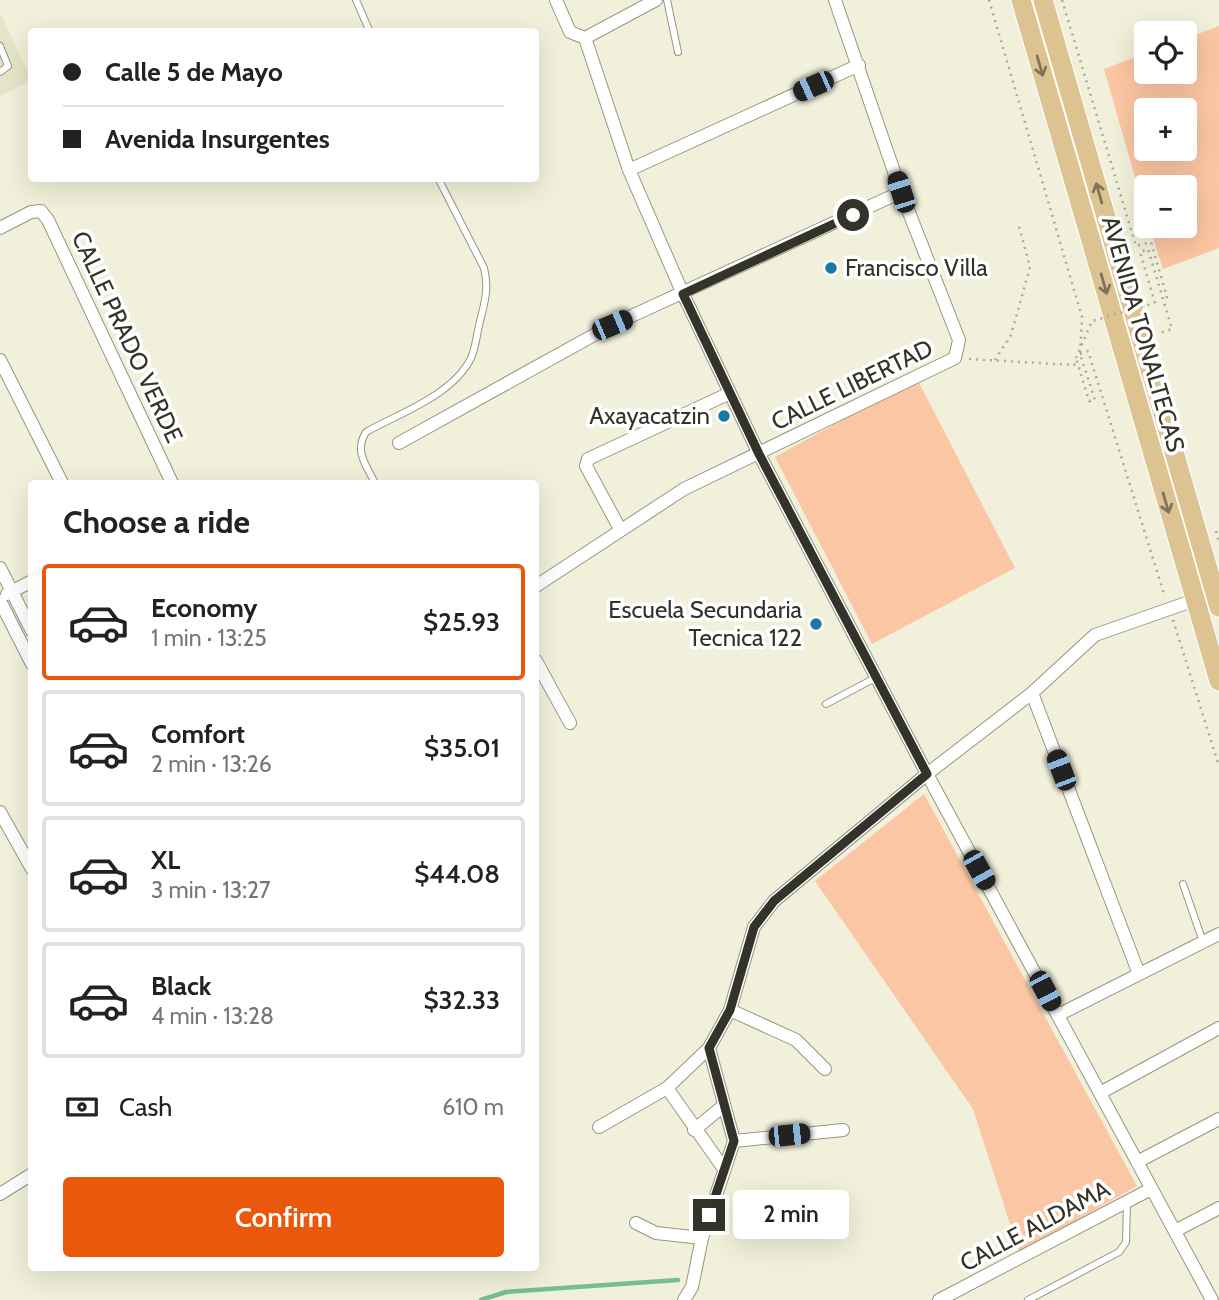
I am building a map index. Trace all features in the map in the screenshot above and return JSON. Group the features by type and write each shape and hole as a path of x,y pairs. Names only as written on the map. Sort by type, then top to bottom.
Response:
{"main road":[{"name":"AVENIDA TONALTECAS","path":"1021,0 1219,681"},
{"name":"AVENIDA TONALTECAS","path":"1043,0 1219,607"}],"street":[{"path":"555,0 570,32 585,38 629,170 683,294 759,454 927,774 1137,1162 1214,1297"},
{"path":"585,38 656,0"},
{"path":"835,0 901,192 959,340 956,358"},
{"path":"629,170 859,65"},
{"path":"399,443 612,325 901,192"},
{"name":"CALLE PRADO VERDE","path":"0,228 31,212 41,211 171,480"},
{"name":"CALLE LIBERTAD","path":"539,584 684,489 956,358"},
{"path":"0,360 60,480"},
{"path":"620,529 586,466 588,459 730,393"},
{"path":"0,568 4,597 28,654"},
{"path":"4,597 28,583"},
{"path":"4,597 28,626"},
{"path":"599,1126 667,1088 709,1048 730,1010 754,927 774,901 927,774 1032,693 1095,635 1195,600"},
{"path":"539,666 570,723"},
{"path":"1032,693 1139,974"},
{"path":"0,812 28,861"},
{"path":"1058,1015 1219,934"},
{"path":"730,1010 796,1040 825,1069"},
{"path":"1100,1093 1219,1028"},
{"path":"684,1300 692,1287 702,1238 734,1141 722,1107 709,1048"},
{"path":"667,1088 694,1130 724,1168"},
{"path":"694,1130 722,1107"},
{"path":"1137,1162 1219,1119"},
{"path":"734,1141 843,1130"},
{"path":"0,1194 28,1176"},
{"name":"CALLE ALDAMA","path":"939,1300 1152,1189"},
{"path":"1175,1231 1219,1208"},
{"path":"636,1223 656,1233 702,1238"}],"lane":[{"path":"356,0 368,28"},
{"path":"667,0 678,52"},
{"path":"0,46 8,66 0,72"},
{"path":"374,480 359,451 366,432 446,387 462,372 471,356 486,301 488,284 484,268 440,182"},
{"path":"826,704 877,677"},
{"path":"1183,884 1203,942"},
{"path":"1028,1300 1119,1252 1126,1242 1127,1201"}],"path":[{"path":"989,0 1083,317 1080,354 1095,400 1089,401 1076,358 1092,321 1155,303 1140,251 1148,250 1172,329"},
{"path":"1062,0 1136,246 1151,242 1167,297 1163,299"},
{"path":"995,360 1011,335 1030,267 1018,223"},
{"path":"956,358 1074,365 1080,354 1088,351 1219,766"}],"shaded area":[{"path":"0,13 28,72 28,82 0,96"},
{"path":"1219,26 1219,248 1163,269 1153,238 1197,238 1197,175 1134,175 1104,69 1134,58 1134,84 1197,84 1197,34"},
{"path":"917,379 1015,568 872,644 775,457"},
{"path":"924,794 1137,1186 1019,1252 973,1109 815,881"}],"waterway":[{"path":"481,1300 506,1292 678,1280"}],"place":[{"name":"Francisco Villa","path":"831,268"},
{"name":"Axayacatzin","path":"724,416"},
{"name":"Escuela Secundaria Tecnica 122","path":"816,624"}],"route":[{"path":"709,1215 734,1141 722,1107 709,1048 730,1010 754,927 774,901 927,774 759,454 683,294 853,215"}]}
